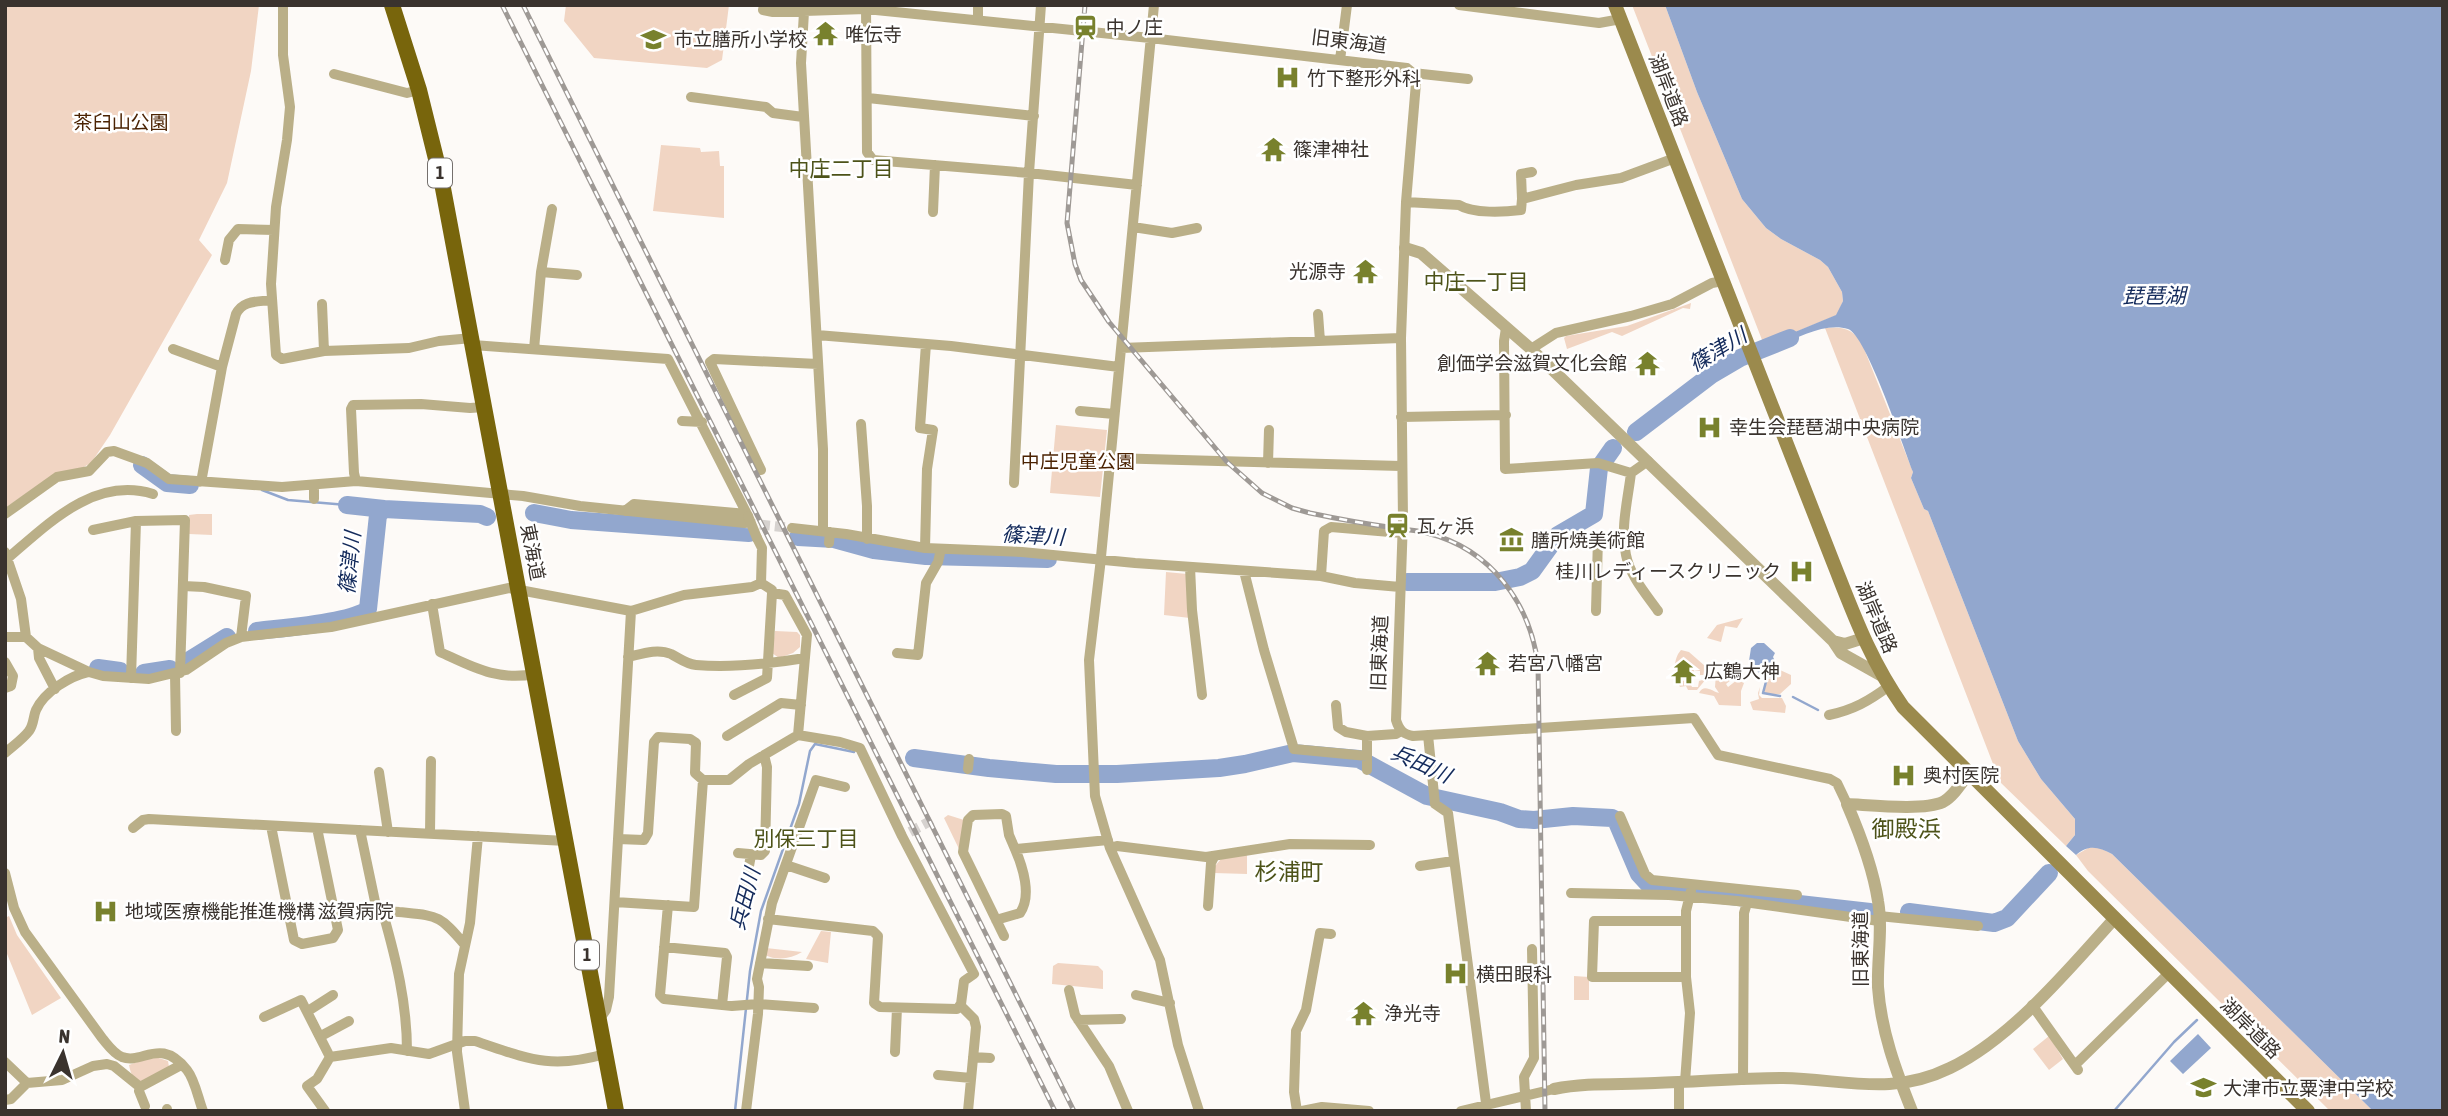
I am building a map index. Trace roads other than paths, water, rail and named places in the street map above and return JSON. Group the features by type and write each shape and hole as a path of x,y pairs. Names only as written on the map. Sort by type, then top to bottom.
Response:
{"highway":[{"name":"東海道","path":"392,5 419,90 442,183 616,1111"}],"main road":[{"name":"湖岸道路","path":"1618,12 1864,638 1885,681 1903,707 2308,1111"}],"street":[{"path":"283,5 283,55 290,107 274,230 271,300 278,358 324,351 409,348 439,341 668,359 758,538 762,548 761,583"},
{"name":"旧東海道","path":"764,5 763,10 804,12 866,7 1407,68 1413,73 1416,83 1406,202 1401,338 1402,533 1396,720 1401,731 1413,736 1694,718 1718,755 1830,779 1837,783 1874,882 1879,918 1878,985 1884,1031 1913,1111"},
{"path":"978,5 978,20"},
{"path":"1014,483 1029,173 1041,5"},
{"path":"1154,5 1100,563 1088,660 1095,796 1109,844 1160,960 1178,1045 1199,1111"},
{"path":"1340,60 1347,5"},
{"path":"1459,5 1599,23 1618,12"},
{"path":"866,7 867,152 873,160 1029,173 1137,186"},
{"path":"804,12 801,63 803,117 828,535"},
{"path":"1413,73 1468,79"},
{"path":"334,74 407,93 419,90"},
{"path":"691,97 766,107 773,113 803,117"},
{"path":"868,98 1034,116"},
{"path":"1522,199 1576,185 1621,178 1675,158"},
{"path":"933,212 935,165"},
{"path":"1406,202 1459,205 1466,210 1521,210 1521,174 1532,172"},
{"path":"534,349 541,272 552,209"},
{"path":"1133,227 1172,233 1197,229"},
{"path":"225,260 229,240 238,229 274,230"},
{"path":"1405,248 1421,253 1531,349 1833,641 1841,653 1885,681 1861,706 1829,715"},
{"path":"541,272 577,275"},
{"path":"1531,349 1556,333 1672,304 1712,283 1723,281"},
{"path":"200,482 222,367 240,306 271,300"},
{"path":"322,304 324,351"},
{"path":"1318,314 1320,341"},
{"path":"1506,328 1505,469 1602,463 1631,473"},
{"path":"817,335 926,344 1119,367"},
{"path":"1121,348 1401,338"},
{"path":"925,548 927,469 933,430 920,428 926,344"},
{"path":"173,349 222,367"},
{"path":"761,470 710,362 714,359 818,364"},
{"path":"356,481 351,409 353,405 484,407"},
{"path":"1080,411 1114,414"},
{"path":"1401,418 1506,415"},
{"path":"682,421 702,422"},
{"path":"861,424 867,539"},
{"path":"1268,463 1269,430"},
{"path":"5,514 57,477 89,471 107,452 114,451 147,463 169,479 282,487 356,481 500,494 625,511 747,518"},
{"path":"1110,458 1401,466"},
{"path":"1648,461 1631,473 1624,539 1632,573 1658,611"},
{"path":"314,485 314,499"},
{"path":"153,495 143,491 121,490 89,499 56,516 7,555 21,599 26,637 38,648 103,676 149,679 177,673 200,663 226,643 241,637 331,627 509,588 631,611 684,595 752,587 761,583"},
{"path":"93,530 136,521 185,520 176,731"},
{"path":"131,678 136,521"},
{"path":"1321,576 1324,531 1331,527 1402,533"},
{"path":"792,528 925,548 939,555 1022,552 1100,563 1321,576 1355,583 1400,587"},
{"path":"1596,611 1598,538"},
{"path":"897,653 918,654 926,583 939,555"},
{"path":"1190,570 1202,695"},
{"path":"1245,573 1264,650 1294,749 1367,762 1367,736"},
{"path":"734,695 766,678 772,590 761,583"},
{"path":"183,586 204,587 246,596 241,637"},
{"path":"772,593 785,595 807,635 798,735"},
{"path":"432,604 440,652 486,673 500,676 535,674"},
{"path":"599,1020 606,1010 609,997 631,611"},
{"path":"5,637 26,637"},
{"path":"1833,641 1845,644 1864,638"},
{"path":"38,648 39,657 55,689"},
{"path":"628,657 654,651 668,652 691,664 716,666 767,665 806,658"},
{"path":"5,662 13,676 10,686 5,688"},
{"path":"5,753 27,734 37,709 55,689 78,675 89,672"},
{"path":"727,736 781,703 801,705"},
{"path":"1336,705 1338,727 1346,732 1367,736 1396,734 1401,731"},
{"path":"618,839 644,840 648,833 654,742 658,737 690,739 696,743 695,773 703,779 729,780 798,735 860,748 906,834 974,974 964,981 957,1009 880,1007 874,1003 878,936 873,930 768,919"},
{"path":"1428,735 1435,799 1448,813 1486,1103"},
{"path":"738,853 761,855 765,851 767,767 764,755"},
{"path":"430,833 431,761"},
{"path":"379,772 388,832"},
{"path":"1847,804 1937,804 1945,801 1969,773"},
{"path":"615,902 694,906 703,779"},
{"path":"746,1111 758,979 772,902 816,780 845,787"},
{"path":"996,920 1020,914 1025,906 1024,869 1009,835 1007,819 1002,814 973,815 968,820 963,852 996,920 1004,936"},
{"path":"1620,816 1645,874 1652,880 1747,903 1978,926"},
{"path":"133,828 149,819 566,841"},
{"path":"271,826 294,940 302,944 333,937 338,930 317,828"},
{"path":"360,830 377,911 436,916 465,945"},
{"path":"465,1111 457,1044 459,974 470,923 478,836"},
{"path":"1015,849 1109,844 1214,856 1290,844 1370,845"},
{"path":"740,915 751,855"},
{"path":"1208,906 1211,863 1214,856"},
{"path":"1420,866 1453,861"},
{"path":"786,865 825,878"},
{"path":"5,873 14,908 25,932 102,1038 123,1058 159,1052 173,1058 187,1071 203,1111"},
{"path":"1679,1111 1690,1013 1686,977 1686,921 1691,891"},
{"path":"1571,893 1691,891 1797,895"},
{"path":"1743,1080 1744,913 1747,903"},
{"path":"668,905 660,995 664,999 727,1006 755,1004 814,1008"},
{"path":"383,913 396,957 407,1019 407,1051"},
{"path":"1461,1111 1486,1103 1590,1083 1782,1078 1884,1086 1935,1075 1962,1062 1998,1037 2115,918"},
{"path":"1686,921 1594,921 1592,977 1686,977"},
{"path":"1331,934 1320,933 1306,1010 1296,1031 1294,1092 1300,1111 1322,1107 1369,1111"},
{"path":"664,947 725,953 727,1006"},
{"path":"1527,1111 1524,1077 1534,1058 1532,949"},
{"path":"760,963 808,966"},
{"path":"2032,1005 2076,1068 2169,973"},
{"path":"1069,990 1078,1020 1109,1066 1128,1111"},
{"path":"308,1011 334,995"},
{"path":"1136,995 1170,1003"},
{"path":"264,1017 301,1000 330,1057"},
{"path":"960,1005 974,1018 976,1027 968,1111"},
{"path":"895,1052 897,1008"},
{"path":"1078,1020 1121,1019"},
{"path":"321,1036 349,1021"},
{"path":"330,1057 391,1048 429,1054 465,1041 475,1041 523,1057 565,1063 605,1054"},
{"path":"325,1111 307,1086 317,1079 330,1057"},
{"path":"974,1057 990,1059"},
{"path":"5,1100 11,1099 27,1083 62,1080 93,1066 107,1064 114,1066 139,1087 145,1106"},
{"path":"139,1087 181,1065"},
{"path":"7,1067 27,1083"},
{"path":"938,1075 971,1078"}],"water":[{"name":"琵琶湖","path":"1665,5 2443,5 2443,1111 2373,1111 2112,854 2094,848 2085,849 2076,855 2066,846 2075,835 2075,819 2041,779 2018,741 1928,511 1924,509 1911,478 1913,472 1884,394 1856,336 1848,329 1829,328 1770,349 1768,343 1836,315 1843,301 1842,292 1828,267 1766,228 1742,199 1697,92"},
{"path":"1757,643 1764,643 1775,653 1773,657 1778,672 1773,678 1759,672 1749,661 1751,648"},
{"path":"2198,1034 2211,1048 2183,1074 2170,1061"}],"waterway":[{"name":"篠津川","path":"1636,432 1711,375 1740,358 1790,338"},
{"name":"篠津川","path":"1407,582 1495,582 1520,577 1532,571 1558,535 1594,514 1599,468 1613,448"},
{"name":"篠津川","path":"142,465 167,483 190,485"},
{"path":"262,490 288,500 347,505"},
{"path":"347,505 384,509"},
{"name":"篠津川","path":"257,631 332,621 360,614 368,609 378,515 384,509 480,514 487,517"},
{"name":"篠津川","path":"534,513 571,520 749,533"},
{"name":"篠津川","path":"798,537 834,539 874,550 926,556 1048,559"},
{"name":"篠津川","path":"190,660 227,637"},
{"name":"篠津川","path":"98,668 120,671"},
{"name":"篠津川","path":"144,673 170,669"},
{"path":"1767,678 1763,693 1780,696"},
{"path":"1793,697 1818,710"},
{"name":"兵田川","path":"735,1111 750,971 761,911 799,804 810,751 815,744 854,752"},
{"name":"兵田川","path":"914,758 1056,774 1117,774 1219,768 1293,753 1359,759 1427,796 1500,812 1519,819 1573,816 1612,818 1616,820 1639,874 1651,887 1870,912"},
{"name":"兵田川","path":"1909,912 1994,923 2007,918 2049,873"},
{"path":"2114,1111 2174,1042 2197,1020"}],"tunnel":[{"path":"745,523 792,528"},
{"path":"910,832 936,818"}],"railway":[{"path":"502,5 1055,1111"},
{"path":"523,5 1074,1111"},
{"path":"1085,5 1067,223 1081,280 1109,322 1227,462 1262,493 1292,508 1310,513 1419,531 1450,541 1488,565 1504,582 1526,620 1538,665 1545,1111"}],"place":[{"name":"中ノ庄","path":"1086,27"},
{"name":"唯伝寺","path":"825,34"},
{"name":"市立膳所小学校","path":"654,39"},
{"name":"竹下整形外科","path":"1287,78"},
{"name":"篠津神社","path":"1273,149"},
{"name":"光源寺","path":"1366,271"},
{"name":"創価学会滋賀文化会館","path":"1647,363"},
{"name":"幸生会琵琶湖中央病院","path":"1709,427"},
{"name":"瓦ヶ浜","path":"1397,526"},
{"name":"膳所焼美術館","path":"1511,540"},
{"name":"桂川レディースクリニック","path":"1801,571"},
{"name":"若宮八幡宮","path":"1488,663"},
{"name":"広鶴大神","path":"1684,671"},
{"name":"奥村医院","path":"1903,775"},
{"name":"地域医療機能推進機構 滋賀病院","path":"105,911"},
{"name":"横田眼科","path":"1456,974"},
{"name":"浄光寺","path":"1364,1013"},
{"name":"大津市立粟津中学校","path":"2203,1088"}],"district":[{"name":"中庄二丁目","path":"841,169"},
{"name":"中庄一丁目","path":"1476,282"},
{"name":"御殿浜","path":"1906,829"},
{"name":"別保三丁目","path":"806,839"},
{"name":"杉浦町","path":"1289,872"}],"park label":[{"name":"茶臼山公園","path":"121,122"},
{"name":"中庄児童公園","path":"1078,461"}]}
